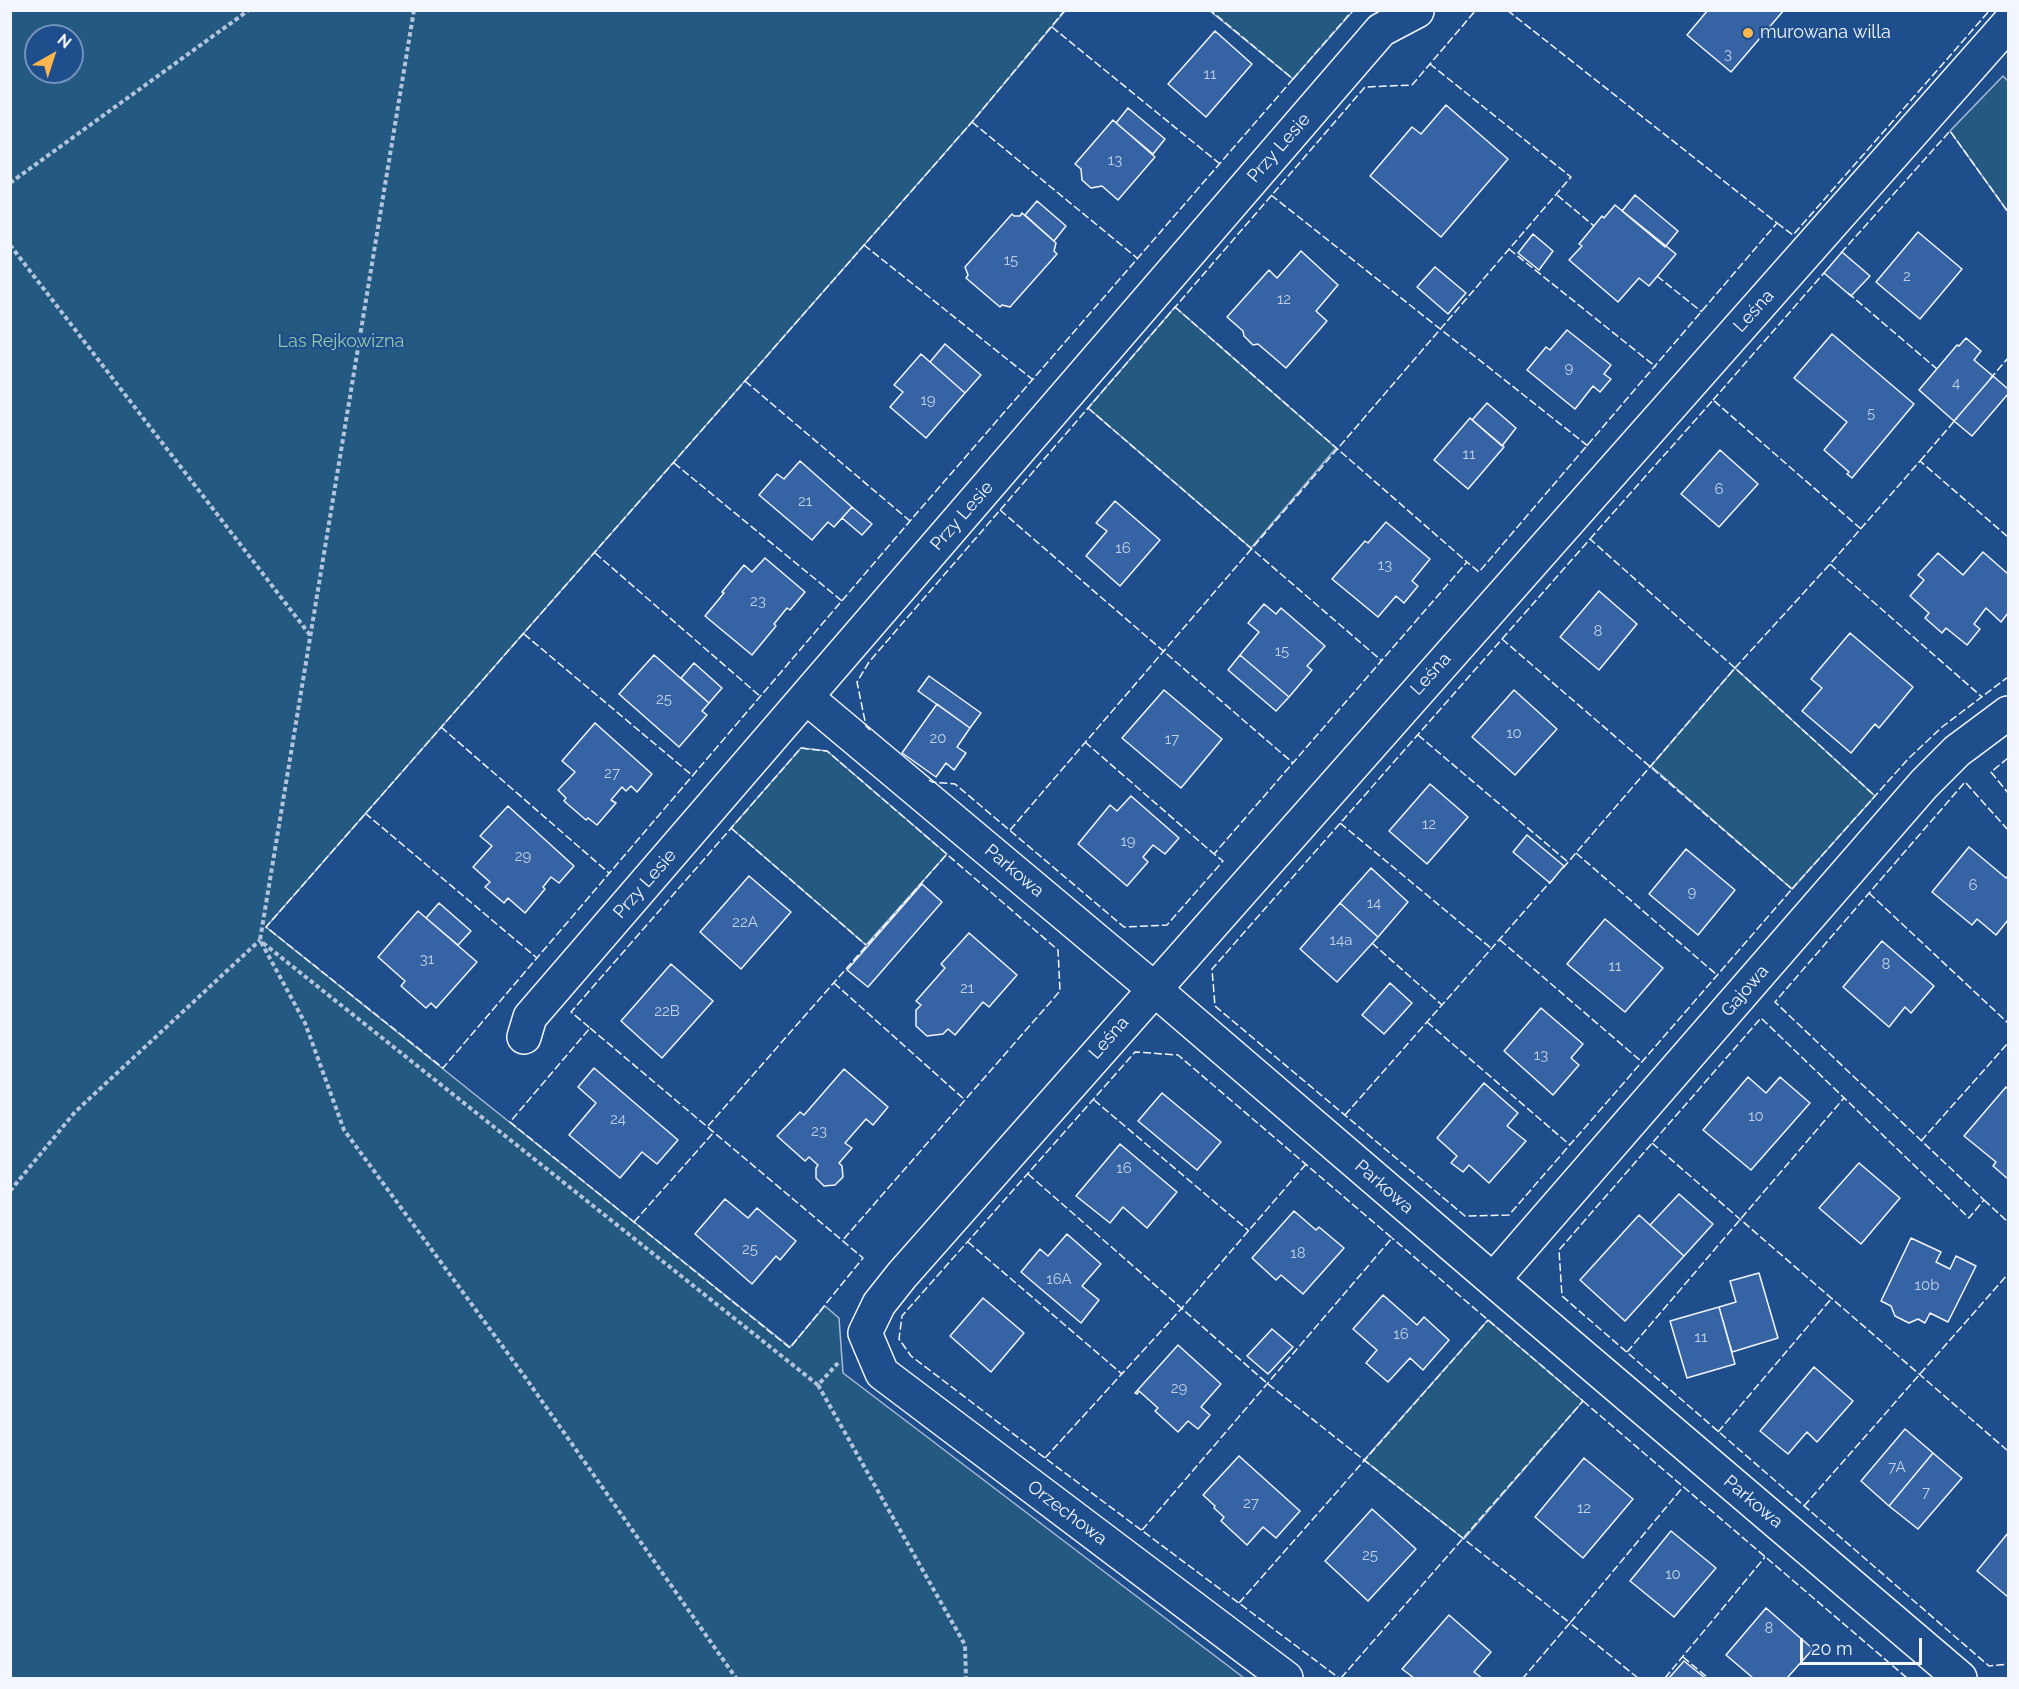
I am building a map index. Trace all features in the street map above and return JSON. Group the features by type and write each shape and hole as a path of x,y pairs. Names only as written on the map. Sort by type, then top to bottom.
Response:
{"street":[{"name":"Przy Lesie","path":"524,1037 530,1017 1381,30 1417,11"},
{"name":"Leśna","path":"865,1333 879,1304 902,1275 1153,988 2008,24"},
{"name":"Parkowa","path":"806,697 1153,988 1960,1678"},
{"name":"Gajowa","path":"1493,1280 1924,784 1957,752 2008,713"},
{"name":"Orzechowa","path":"865,1333 882,1373 1286,1678"}],"path":[{"path":"10,183 249,10"},
{"path":"414,10 260,940 304,1023 344,1130 525,1377 736,1678"},
{"path":"10,245 310,635"},
{"path":"10,1191 75,1112 260,940"},
{"path":"260,940 818,1385 965,1646 966,1678"},
{"path":"818,1385 865,1333"}],"green space":[{"name":"Las Rejkowizna","path":"11,10 1065,11 972,122 266,927 790,1347 825,1306 839,1318 843,1373 1244,1678 11,1678"},
{"path":"1210,11 1353,11 1293,79"},
{"path":"2003,76 2008,81 2008,212 1950,131"},
{"path":"1175,307 1336,448 1251,548 1088,408"},
{"path":"1735,668 1875,796 1792,889 1651,766"},
{"path":"801,748 827,751 947,854 866,945 731,828"},
{"path":"1488,1320 1583,1401 1464,1539 1364,1460"}],"building":[{"path":"1708,10 1784,10 1731,72 1687,35"},
{"path":"1215,31 1252,64 1206,117 1168,84"},
{"path":"1446,105 1508,159 1441,237 1370,176 1412,127 1421,134"},
{"path":"1128,108 1165,139 1153,154 1116,123"},
{"path":"1113,120 1155,157 1118,200 1102,186 1091,188 1082,180 1081,169 1075,164"},
{"path":"1635,195 1678,231 1665,247 1622,211"},
{"path":"1037,201 1066,226 1054,241 1025,215"},
{"path":"1615,205 1676,254 1649,286 1639,278 1618,302 1569,260 1582,246 1579,244 1602,216 1604,218"},
{"path":"1022,213 1056,243 1054,251 1057,254 1010,307 1002,305 1000,307 966,278 968,275 965,267 1012,214 1020,216"},
{"path":"1918,232 1962,269 1920,319 1876,282"},
{"path":"1533,234 1553,251 1539,270 1518,253"},
{"path":"1301,251 1338,285 1316,311 1327,321 1286,368 1258,344 1253,345 1244,336 1243,331 1227,317 1269,270 1277,278"},
{"path":"1842,252 1870,276 1851,296 1824,273"},
{"path":"1435,267 1466,293 1448,314 1417,287"},
{"path":"1567,330 1611,365 1604,374 1611,379 1600,392 1593,386 1575,409 1527,370 1546,347 1550,350"},
{"path":"1832,334 1914,404 1852,478 1847,474 1849,472 1824,450 1847,422 1794,378"},
{"path":"1966,338 1981,351 1974,360 1993,376 1954,421 1919,390 1957,345 1959,346"},
{"path":"945,344 981,375 965,393 930,362"},
{"path":"921,354 965,393 926,438 890,407 903,392 894,385"},
{"path":"1993,376 2008,389 2008,394 1972,436 1954,421"},
{"path":"1487,403 1516,428 1502,446 1472,420"},
{"path":"1470,418 1504,447 1468,489 1434,460"},
{"path":"1720,450 1758,484 1719,527 1681,494"},
{"path":"800,461 852,507 834,527 828,522 812,540 759,495 777,474 784,479"},
{"path":"1115,501 1160,540 1120,586 1086,556 1107,531 1096,523"},
{"path":"852,507 872,524 862,535 842,518"},
{"path":"1386,522 1430,559 1412,581 1418,586 1404,603 1396,596 1378,617 1332,579 1365,541 1368,543"},
{"path":"1983,552 2008,574 2008,613 2001,622 1986,608 1974,624 1980,629 1967,645 1946,628 1942,633 1925,618 1929,613 1910,596 1924,580 1918,575 1938,553 1963,575"},
{"path":"765,558 805,592 790,610 787,608 774,624 776,626 752,655 705,616 744,565 752,572"},
{"path":"1599,591 1637,624 1599,670 1560,637"},
{"path":"1264,604 1276,614 1281,608 1325,646 1307,666 1312,670 1289,697 1240,655 1259,632 1248,623"},
{"path":"1850,633 1913,687 1879,728 1875,724 1851,753 1802,711 1822,688 1811,679"},
{"path":"654,655 709,703 702,711 707,715 679,747 619,694"},
{"path":"1240,655 1289,697 1276,711 1228,670"},
{"path":"694,663 722,688 709,703 681,678"},
{"path":"929,676 981,713 970,728 918,691"},
{"path":"1164,690 1222,739 1181,788 1122,738"},
{"path":"1514,690 1557,729 1515,775 1472,737"},
{"path":"937,704 970,728 957,747 966,753 954,770 946,763 936,777 902,753"},
{"path":"595,723 652,774 637,792 631,786 626,791 622,787 611,800 616,803 597,825 588,818 586,820 564,801 566,798 558,790 575,772 562,761"},
{"path":"1430,784 1468,817 1427,864 1389,831"},
{"path":"1131,796 1179,838 1165,854 1153,845 1143,857 1148,862 1127,886 1078,844 1110,805 1117,811"},
{"path":"508,806 574,866 559,883 551,877 543,887 545,889 525,913 508,898 504,903 485,887 490,882 473,867 492,846 480,836"},
{"path":"1527,835 1564,866 1550,883 1513,852"},
{"path":"1969,847 2006,878 2008,876 2008,920 1996,935 1977,919 1972,925 1932,892"},
{"path":"1686,849 1735,890 1698,935 1649,894"},
{"path":"1371,868 1408,902 1378,937 1340,903"},
{"path":"749,876 791,912 741,969 700,932"},
{"path":"922,884 942,902 868,987 847,970"},
{"path":"439,903 471,931 458,945 426,918"},
{"path":"1340,903 1378,937 1337,982 1300,949"},
{"path":"418,911 477,962 436,1008 431,1003 426,1008 401,986 405,981 378,957"},
{"path":"1605,919 1663,968 1625,1012 1567,964"},
{"path":"969,933 1017,975 989,1007 983,1002 955,1035 948,1029 943,1034 927,1036 916,1026 916,1010 921,1005 916,1001 945,968 941,964"},
{"path":"1882,941 1934,986 1911,1013 1905,1007 1889,1027 1843,987"},
{"path":"671,964 713,1001 662,1058 621,1021"},
{"path":"1390,983 1412,1003 1384,1034 1362,1015"},
{"path":"1541,1008 1583,1044 1571,1058 1579,1065 1553,1095 1504,1051"},
{"path":"594,1068 678,1140 657,1164 642,1152 620,1178 569,1135 596,1103 578,1087"},
{"path":"844,1069 888,1107 873,1125 866,1119 845,1143 852,1148 839,1163 842,1166 843,1177 835,1185 824,1186 816,1178 818,1165 809,1157 805,1161 777,1136 800,1112 804,1115"},
{"path":"1748,1077 1766,1093 1780,1077 1810,1103 1751,1170 1703,1130"},
{"path":"1484,1083 1518,1113 1507,1126 1526,1141 1489,1183 1469,1165 1463,1172 1451,1163 1457,1156 1437,1138"},
{"path":"2006,1087 2008,1089 2008,1179 1993,1166 1996,1162 1964,1136"},
{"path":"1162,1093 1221,1142 1197,1170 1138,1121"},
{"path":"1120,1144 1177,1192 1147,1228 1123,1207 1110,1223 1076,1196"},
{"path":"1859,1163 1900,1198 1861,1244 1819,1208"},
{"path":"1679,1194 1713,1224 1684,1256 1650,1225"},
{"path":"725,1199 748,1218 757,1208 796,1241 780,1260 776,1256 752,1284 695,1234"},
{"path":"1294,1211 1316,1230 1319,1227 1344,1248 1303,1294 1281,1275 1276,1280 1252,1258"},
{"path":"1639,1215 1684,1256 1625,1321 1580,1280"},
{"path":"1067,1234 1101,1264 1082,1286 1099,1300 1081,1323 1021,1272 1040,1249 1048,1256"},
{"path":"1911,1238 1941,1252 1936,1262 1950,1269 1956,1256 1976,1266 1948,1322 1930,1313 1925,1323 1918,1319 1909,1323 1895,1316 1891,1306 1881,1301"},
{"path":"1759,1273 1778,1338 1732,1352 1719,1307 1736,1302 1730,1281"},
{"path":"1383,1295 1417,1325 1424,1317 1449,1340 1423,1370 1410,1358 1388,1382 1366,1363 1377,1350 1353,1329"},
{"path":"983,1298 1024,1333 991,1372 950,1336"},
{"path":"1719,1307 1735,1364 1687,1378 1670,1321"},
{"path":"1272,1329 1293,1347 1268,1374 1247,1356"},
{"path":"1178,1345 1221,1384 1201,1407 1210,1415 1198,1429 1188,1421 1178,1432 1155,1411 1158,1408 1139,1391 1135,1393"},
{"path":"1814,1367 1853,1401 1817,1442 1807,1432 1788,1454 1760,1431"},
{"path":"1905,1429 1933,1453 1889,1506 1861,1481"},
{"path":"1933,1453 1962,1478 1918,1529 1889,1506"},
{"path":"1239,1456 1300,1511 1276,1538 1263,1527 1247,1545 1221,1521 1224,1517 1203,1495"},
{"path":"1584,1458 1633,1499 1583,1558 1535,1517"},
{"path":"1372,1509 1416,1549 1368,1601 1325,1561"},
{"path":"1671,1531 1716,1568 1674,1617 1630,1581"},
{"path":"2008,1533 2008,1597 1977,1571"},
{"path":"1766,1608 1813,1649 1787,1678 1753,1678 1726,1655"},
{"path":"1449,1615 1491,1652 1474,1672 1482,1678 1414,1678 1402,1669"},
{"path":"1684,1661 1705,1678 1669,1678"}],"fence":[{"path":"1065,10 972,122 266,927 443,1068 910,521 1293,79 1210,10"},
{"path":"1293,79 1353,10"},
{"path":"870,730 866,726 857,682 869,662 1365,87 1412,85 1476,10"},
{"path":"929,780 955,784 1124,927 1167,925 1223,861 1214,854 1467,562 1479,572 1777,223 1507,10"},
{"path":"1777,223 1793,235 1990,10"},
{"path":"1052,27 1220,164"},
{"path":"1010,830 1571,177 1430,64"},
{"path":"972,122 1137,258"},
{"path":"1841,253 1950,131 2008,212"},
{"path":"1271,195 1588,446"},
{"path":"1557,195 1594,226"},
{"path":"864,245 1032,379"},
{"path":"1509,249 1656,367"},
{"path":"1713,400 1825,274"},
{"path":"1657,276 1702,312"},
{"path":"1848,293 1937,369"},
{"path":"1175,307 1467,562"},
{"path":"1990,379 2008,358"},
{"path":"745,381 910,521"},
{"path":"1590,539 1713,400 1861,529"},
{"path":"1088,408 1382,661"},
{"path":"1920,461 1957,418"},
{"path":"1563,868 1735,668 1920,461 2008,537"},
{"path":"674,463 842,601"},
{"path":"1000,510 1293,763"},
{"path":"1502,639 1590,539 1875,796"},
{"path":"595,553 761,697"},
{"path":"1830,564 1982,697"},
{"path":"524,634 693,776"},
{"path":"1502,639 1792,889 1509,1215 1465,1216 1215,1006 1212,969 1502,639"},
{"path":"1792,889 1908,759 1942,727 2008,677"},
{"path":"441,727 609,873"},
{"path":"1418,735 1568,862"},
{"path":"1085,742 1214,854"},
{"path":"590,1028 863,1258 790,1348 510,1122 590,1028 571,1012 801,748 827,751 1058,950 1060,991 842,1241"},
{"path":"2008,758 1991,772 2008,793"},
{"path":"2008,830 1965,782 1775,1002 1984,1200 1969,1218 1761,1018 1559,1250 1562,1296 1989,1666 2008,1664"},
{"path":"365,813 537,958"},
{"path":"1340,823 1492,949"},
{"path":"731,828 866,945"},
{"path":"1576,853 1717,975"},
{"path":"708,1126 947,854"},
{"path":"1345,1115 1551,881"},
{"path":"1869,893 2008,1023"},
{"path":"1500,940 1642,1062"},
{"path":"1372,943 1442,1005"},
{"path":"834,983 965,1100"},
{"path":"1427,1022 1570,1145"},
{"path":"1921,1141 2008,1043"},
{"path":"1142,1530 1392,1238 1178,1055 1135,1052 902,1316 899,1339 911,1356 1045,1458 1339,1678"},
{"path":"1627,1352 1844,1098"},
{"path":"1094,1100 1249,1231"},
{"path":"634,1222 714,1132"},
{"path":"1652,1143 2008,1451"},
{"path":"1045,1458 1182,1308 1306,1164"},
{"path":"1028,1174 1268,1384 1570,1623 1523,1678"},
{"path":"1984,1200 2008,1222"},
{"path":"1341,1678 1583,1401 1392,1238"},
{"path":"968,1242 1122,1374"},
{"path":"1804,1506 2008,1274"},
{"path":"1718,1432 1832,1298"},
{"path":"1239,1603 1488,1320"},
{"path":"1583,1401 1907,1678"},
{"path":"1638,1678 1570,1623 1683,1487"},
{"path":"1665,1678 1765,1557"},
{"path":"1683,1657 1708,1678"}],"place":[{"name":"murowana willa","path":"1748,33"}]}
